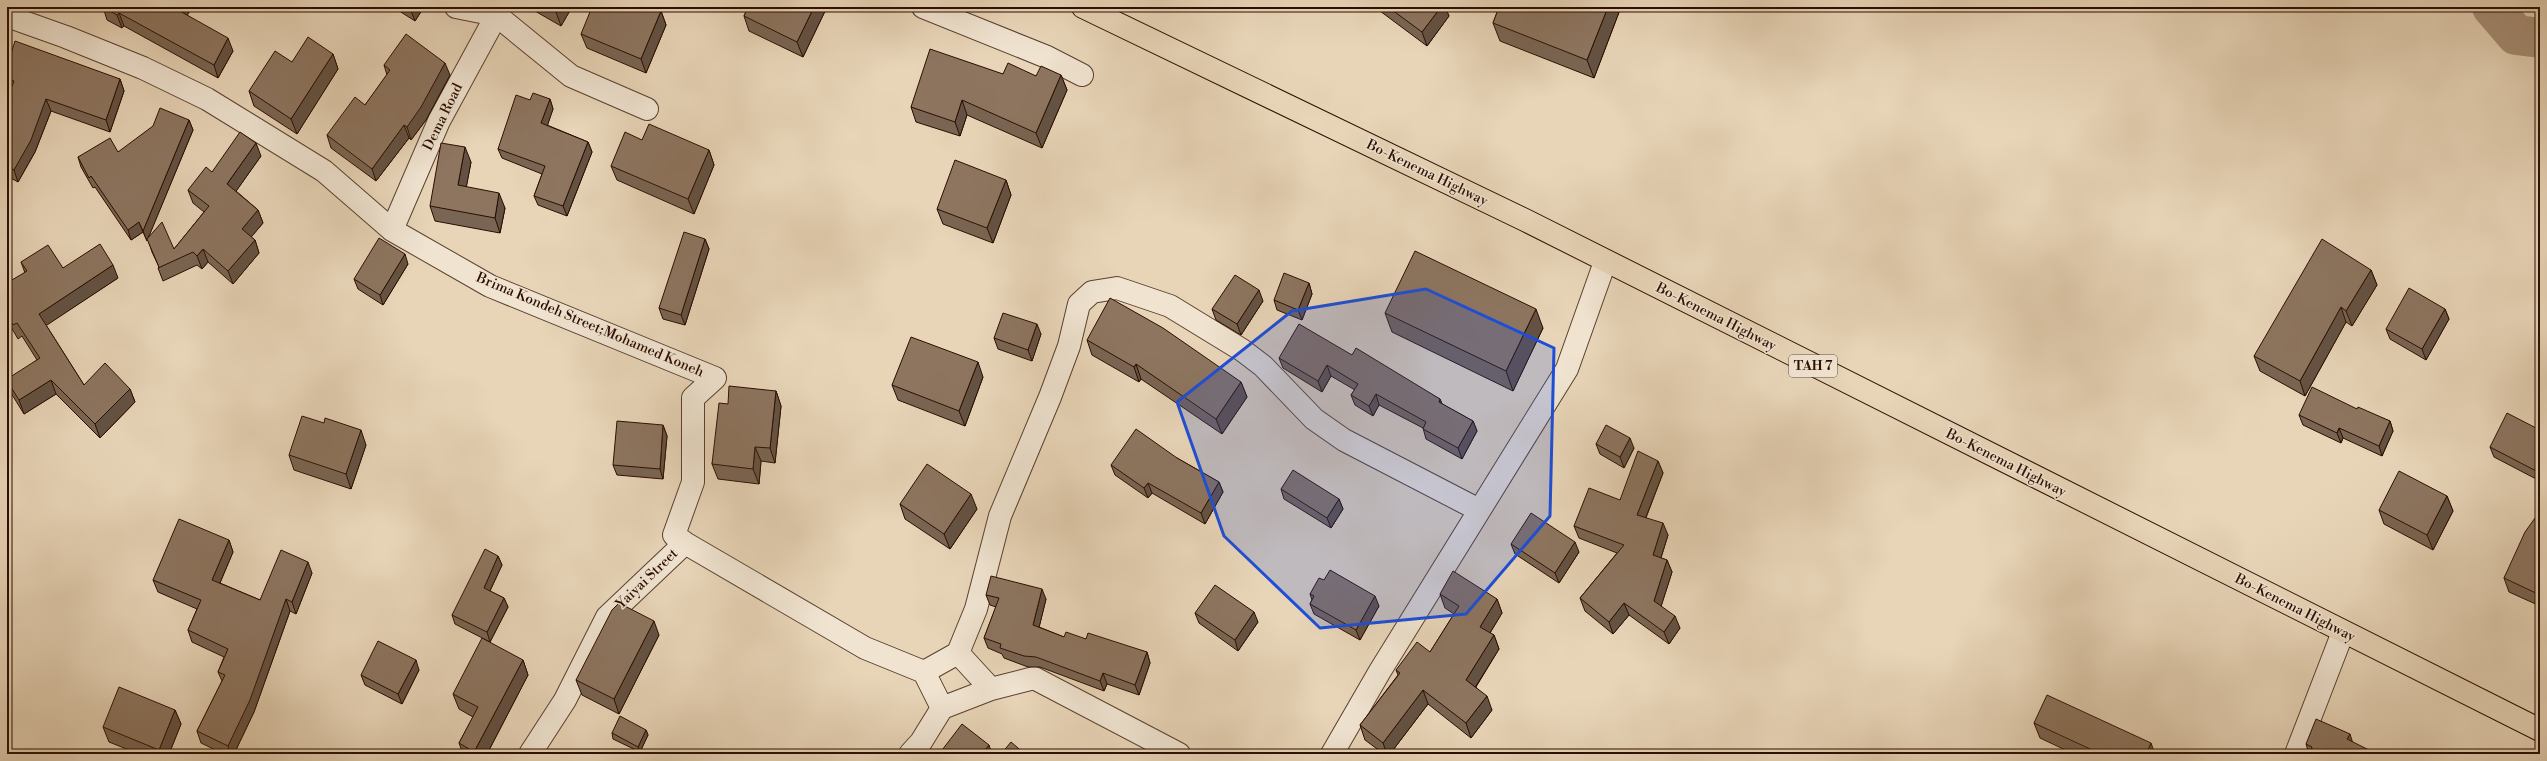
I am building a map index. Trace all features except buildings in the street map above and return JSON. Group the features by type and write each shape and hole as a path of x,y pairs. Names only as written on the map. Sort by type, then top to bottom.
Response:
{"highway":[{"name":"Bo-Kenema Highway","path":"1083,7 1525,220 1605,262 2540,730"}],"street":[{"path":"456,7 499,11 571,76 647,109"},
{"path":"923,7 1047,57 1082,75"},
{"name":"Dema Road","path":"392,230 439,121 499,11"},
{"name":"Brima Kondeh Street;Mohamed Koneh","path":"7,16 66,37 143,68 207,99 324,171 392,230 490,286 715,378"},
{"path":"1332,754 1380,671 1568,369 1605,262"},
{"path":"924,672 958,653 976,609 1000,516 1069,346 1078,304 1092,292 1117,288 1170,306 1242,350 1262,366 1314,419 1344,440 1479,510"},
{"name":"Yaiyai Street","path":"530,754 565,700 607,617 685,543 674,535 693,482 693,398 715,378"},
{"path":"685,543 865,648 924,672 942,708"},
{"path":"2296,754 2343,632"},
{"path":"958,653 991,689"},
{"path":"910,754 921,742 942,708 991,689 1034,678 1179,754"}],"highlighted area":[{"path":"1426,289 1554,348 1550,516 1466,614 1320,628 1224,536 1177,402 1292,311"}],"waterway":[{"path":"2492,7 2516,35 2540,38"}]}
